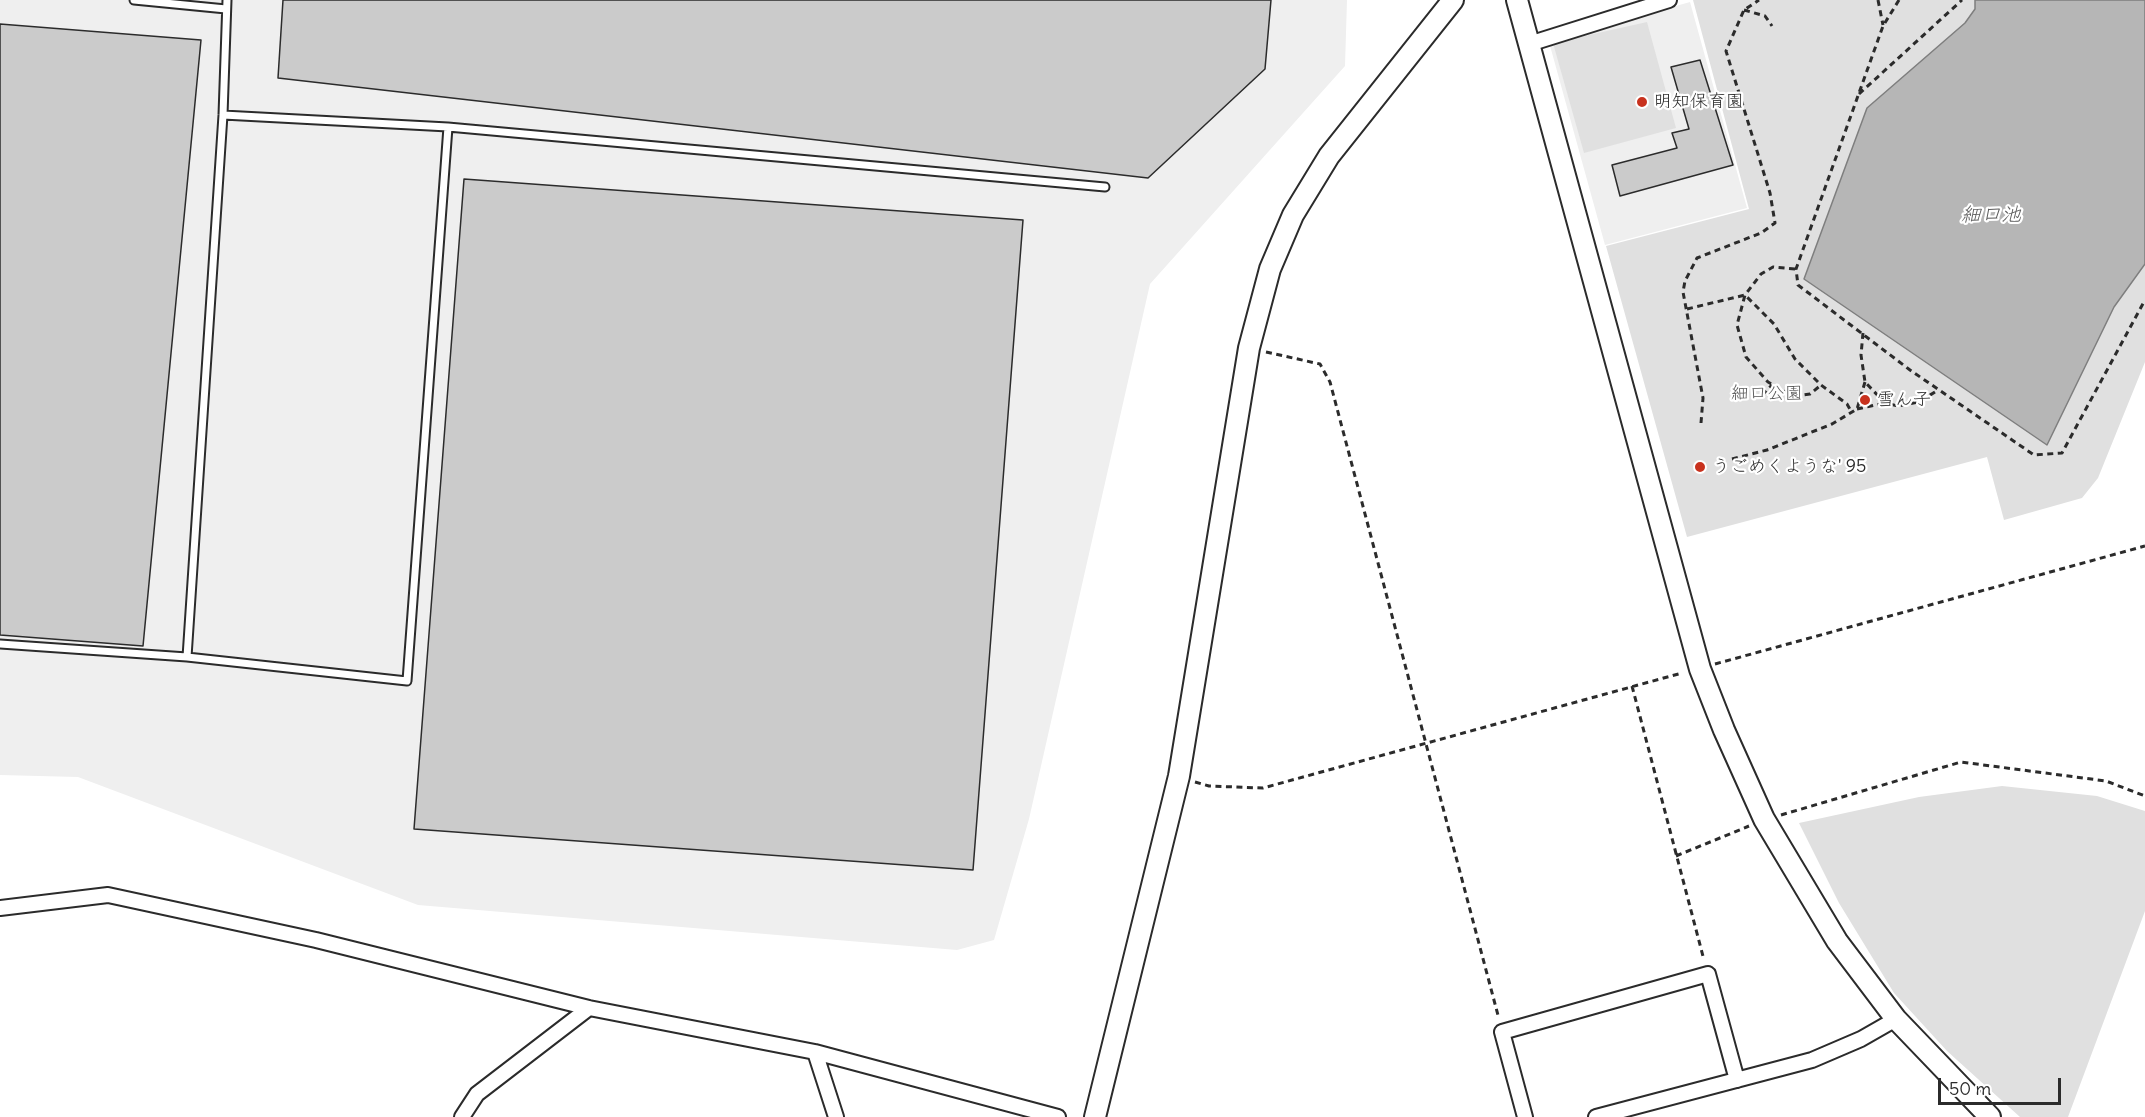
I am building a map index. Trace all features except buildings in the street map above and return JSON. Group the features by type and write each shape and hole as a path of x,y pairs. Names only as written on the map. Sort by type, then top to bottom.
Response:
{"street":[{"path":"1095,1117 1179,776 1249,348 1270,269 1293,215 1329,156 1453,0"},
{"path":"1517,0 1700,669 1724,730 1764,819 1837,941 1896,1019 1990,1117"},
{"path":"1529,44 1669,0"},
{"path":"0,908 108,895 316,940 589,1008 815,1052 1058,1117"},
{"path":"1525,1117 1502,1032 1708,974 1737,1080"},
{"path":"462,1117 477,1094 589,1008"},
{"path":"1596,1117 1812,1060 1861,1039 1896,1019"},
{"path":"815,1052 836,1117"}],"lane":[{"path":"134,0 226,9"},
{"path":"187,657 223,115 227,0"},
{"path":"223,115 448,127 1105,187"},
{"path":"0,644 187,657 407,681 448,127"}],"path":[{"path":"1701,423 1703,398 1683,292 1685,281 1697,258 1761,233 1775,222 1770,193 1726,51 1744,10 1759,0"},
{"path":"1878,0 1883,26"},
{"path":"1899,0 1883,26 1796,269 1798,285 1938,390 2034,455 2062,453 2145,300"},
{"path":"1858,95 1962,0"},
{"path":"1744,10 1765,16 1772,26"},
{"path":"1796,269 1773,267 1761,274 1745,295 1737,325 1746,357 1755,370 1772,385 1783,391 1802,395 1810,394 1821,385"},
{"path":"1686,309 1745,295"},
{"path":"1745,295 1773,324 1795,359 1821,385 1847,404 1852,412"},
{"path":"1857,409 1865,382 1861,355 1863,333"},
{"path":"1249,348 1320,364 1330,382 1502,1032"},
{"path":"1865,382 1885,404"},
{"path":"1762,394 1772,385"},
{"path":"1732,459 1767,450 1832,424 1857,409 1885,404 1898,406 1919,402 1938,390"},
{"path":"1179,776 1209,786 1263,788 2145,546"},
{"path":"1632,686 1708,974"},
{"path":"1676,856 1764,819 1961,762 2106,781 2145,796"}],"shaded area":[{"path":"0,0 1347,0 1345,66 1150,284 1029,819 994,940 957,950 418,905 78,777 0,775"},
{"name":"明知保育園","path":"1690,2 1747,208 1605,245 1549,42"}],"green space":[{"name":"細口公園","path":"1693,0 1975,0 1975,9 1966,23 1867,108 2114,307 2145,264 2145,362 2098,478 2082,498 2004,520 1987,457 1687,537 1606,246 1749,209"},
{"path":"1647,22 1676,128 1584,153 1553,43"},
{"path":"2002,786 2097,796 2145,811 2145,911 2068,1117 2020,1117 1947,1051 1894,993 1839,903 1799,823 1919,797"}],"water":[{"name":"細口池","path":"1975,0 2145,0 2145,264 2114,307 2047,445 1804,279 1867,108 1965,23 1975,9"}],"place":[{"name":"明知保育園","path":"1642,102"},
{"name":"雪ん子","path":"1865,400"},
{"name":"うごめくような' 95","path":"1700,467"}]}
